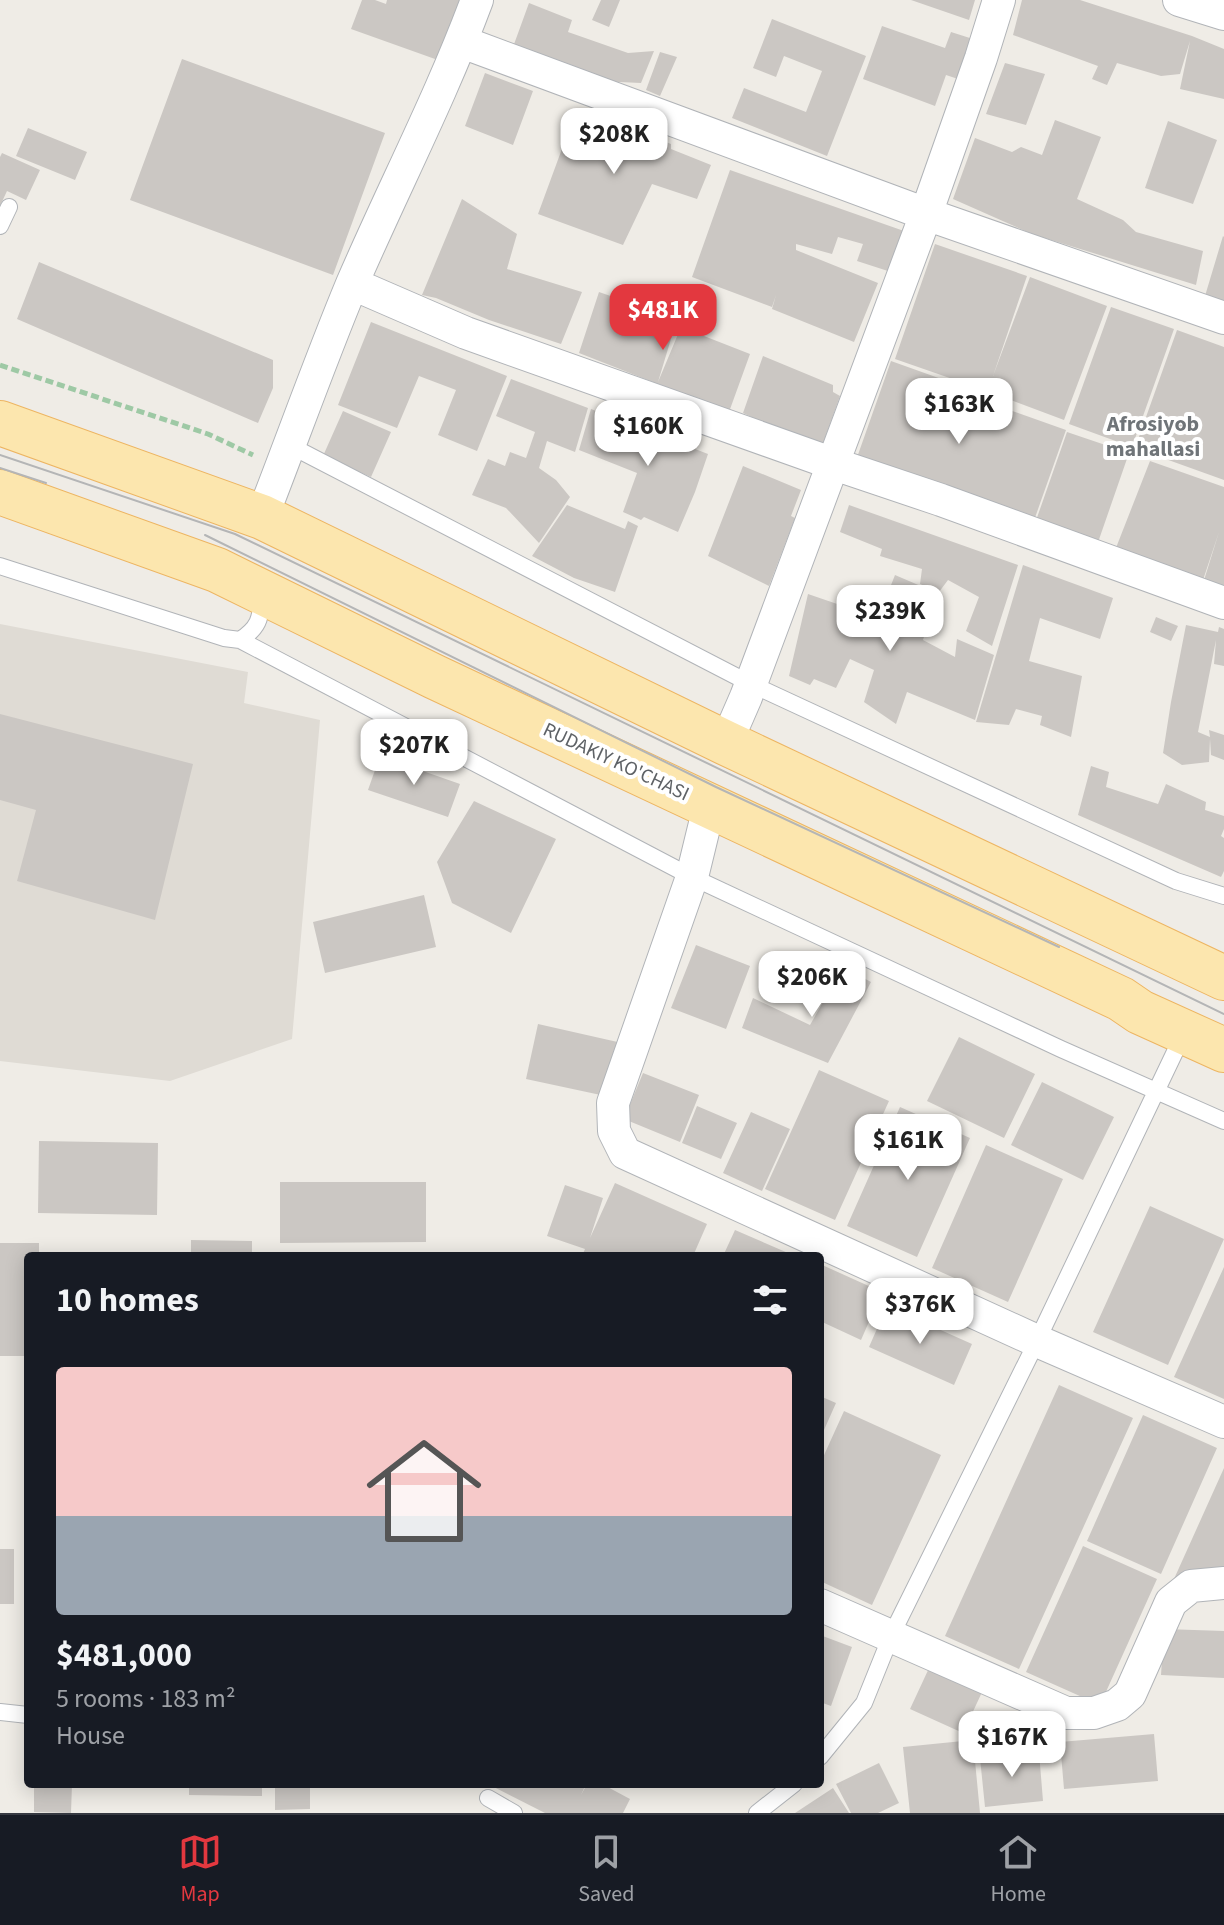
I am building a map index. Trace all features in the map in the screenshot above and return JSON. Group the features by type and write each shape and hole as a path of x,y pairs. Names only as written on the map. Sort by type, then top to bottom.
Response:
{"main road":[{"path":"0,423 262,517 726,743 1224,980 1184,1032"},
{"name":"RUDAKIY KO'CHASI","path":"0,492 217,570 435,677 1224,1050"}],"street":[{"path":"262,517 353,284 462,42 477,0"},
{"path":"726,743 751,684 926,214 999,0"},
{"path":"1179,0 1224,14"},
{"path":"462,42 926,214 1224,318"},
{"path":"353,284 466,333 1224,603"},
{"path":"709,807 692,877 613,1103 614,1131 625,1153 1037,1341 1224,1422"},
{"path":"824,1607 1066,1713 1094,1713 1117,1705 1130,1694 1171,1602 1191,1586 1224,1583"}],"lane":[{"path":"0,226 9,207"},
{"path":"289,445 751,684 1176,881 1224,896"},
{"path":"0,566 224,638 240,640 692,877 1061,1049 1224,1121"},
{"path":"240,640 252,632 260,620 263,592"},
{"path":"824,1752 864,1703 891,1636 1037,1341 1184,1032"},
{"path":"0,1712 24,1715"},
{"path":"757,1813 789,1788"},
{"path":"488,1798 514,1813"}],"shaded area":[{"path":"0,624 248,672 244,703 320,720 292,1039 170,1081 0,1061"}],"building":[{"path":"362,0 386,4 387,0 473,0 449,64 351,29"},
{"path":"601,0 620,0 609,27 592,20"},
{"path":"911,0 975,0 969,20"},
{"path":"1022,0 1080,0 1224,49 1224,99 1180,89 1190,41 1180,74 1161,76 1117,63 1107,85 1092,79 1098,66 1013,35"},
{"path":"529,3 572,20 568,32 628,53 654,51 641,83 598,81 513,47"},
{"path":"772,19 866,56 827,156 732,118 744,88 806,112 822,71 784,56 776,77 753,68"},
{"path":"882,26 945,48 951,32 973,39 958,79 946,75 935,106 863,79"},
{"path":"660,52 677,57 660,96 646,90"},
{"path":"182,59 385,133 333,275 130,200"},
{"path":"1005,63 1045,74 1026,125 986,114"},
{"path":"485,73 533,91 513,145 465,126"},
{"path":"577,108 671,144 671,149 711,165 697,199 652,184 623,245 538,214"},
{"path":"1055,120 1101,137 1077,199 1123,220 1136,232 1203,251 1196,285 1032,234 953,199 975,138 1012,152 1021,147 1042,155"},
{"path":"1168,121 1217,140 1193,204 1145,188"},
{"path":"28,128 87,152 75,180 16,156"},
{"path":"2,153 40,170 26,200 7,191 0,206 0,157"},
{"path":"730,170 904,231 891,272 857,261 863,244 838,237 832,254 796,244 796,250 878,283 854,342 772,309 776,295 772,307 692,277"},
{"path":"462,199 517,234 507,269 582,292 561,344 422,295"},
{"path":"1224,237 1224,303 1205,296"},
{"path":"935,244 1027,276 993,376 1030,277 1107,306 1064,420 895,359"},
{"path":"39,262 273,360 273,388 258,423 17,319"},
{"path":"599,292 677,319 658,382 681,327 750,354 729,412 579,353"},
{"path":"1111,307 1174,329 1132,447 1069,424"},
{"path":"371,322 507,376 477,451 438,435 456,390 419,376 397,428 338,405"},
{"path":"1177,330 1224,347 1224,480 1135,448"},
{"path":"763,356 833,385 833,392 840,396 821,449 743,413"},
{"path":"891,361 989,396 987,402 1066,430 1031,529 854,466"},
{"path":"511,379 588,408 575,452 547,441 539,468 556,480 570,497 539,543 506,508 472,495 488,459 505,466 510,452 526,458 535,432 496,416"},
{"path":"591,409 708,454 678,532 644,517 641,520 623,512 637,473 579,450"},
{"path":"343,411 391,432 371,477 323,456"},
{"path":"1067,432 1129,453 1095,551 1033,529"},
{"path":"1150,461 1224,487 1224,601 1200,593 1219,532 1199,592 1112,558"},
{"path":"743,466 801,490 791,516 795,518 769,586 708,556"},
{"path":"567,505 625,529 628,521 638,526 615,592 574,578 532,556"},
{"path":"849,505 1018,565 992,646 966,631 979,597 948,580 939,592 920,584 922,569 880,556 882,549 840,532"},
{"path":"1023,565 1113,598 1100,639 1040,618 1029,661 1082,676 1071,737 1040,725 1042,716 1016,709 1009,725 976,722"},
{"path":"895,575 937,593 923,640 955,657 957,639 994,655 975,720 907,692 896,724 864,702 874,670 850,659 836,688 814,679 810,685 789,676 808,594 878,618"},
{"path":"1156,617 1178,626 1171,641 1150,632"},
{"path":"1186,625 1218,632 1219,627 1224,629 1224,666 1214,664 1216,640 1198,732 1210,737 1209,730 1224,735 1224,760 1211,755 1210,739 1209,762 1182,765 1163,753"},
{"path":"0,714 193,764 155,920 17,881 36,810 0,800"},
{"path":"380,756 460,784 448,817 368,790"},
{"path":"1091,766 1109,772 1106,787 1158,804 1166,784 1206,802 1205,810 1224,816 1221,836 1224,838 1224,871 1221,877 1078,815"},
{"path":"474,801 556,839 511,933 452,903 437,862"},
{"path":"424,895 436,947 325,973 313,922"},
{"path":"696,945 750,966 726,1029 671,1008"},
{"path":"843,967 871,982 828,1063 742,1028 753,998 810,1025"},
{"path":"538,1024 622,1043 610,1097 526,1079"},
{"path":"959,1037 1035,1074 1004,1138 927,1101"},
{"path":"819,1070 889,1101 835,1220 765,1189"},
{"path":"643,1073 699,1095 680,1142 624,1119"},
{"path":"1042,1082 1114,1117 1083,1180 1011,1145"},
{"path":"697,1106 737,1123 721,1159 682,1143"},
{"path":"900,1107 970,1138 917,1257 847,1226"},
{"path":"751,1112 790,1129 762,1191 723,1173"},
{"path":"39,1141 158,1143 157,1215 38,1213"},
{"path":"986,1145 1063,1179 1008,1302 932,1268"},
{"path":"280,1182 426,1182 426,1242 280,1243"},
{"path":"615,1183 707,1224 695,1252 584,1252 585,1249 547,1236 565,1185 603,1198 590,1238"},
{"path":"1150,1206 1224,1239 1168,1365 1093,1332"},
{"path":"735,1230 786,1252 725,1252"},
{"path":"191,1240 252,1241 252,1252 191,1252"},
{"path":"0,1243 39,1243 39,1252 24,1252 24,1356 0,1356"},
{"path":"824,1266 882,1292 861,1340 824,1323"},
{"path":"1224,1267 1224,1399 1174,1377"},
{"path":"887,1306 972,1344 954,1385 869,1347"},
{"path":"1059,1385 1133,1418 1019,1669 945,1636"},
{"path":"824,1398 836,1403 824,1430"},
{"path":"844,1411 941,1455 872,1605 824,1583 824,1455"},
{"path":"1143,1415 1217,1448 1161,1574 1087,1541"},
{"path":"1224,1468 1224,1576 1174,1579"},
{"path":"1083,1546 1157,1579 1100,1705 1026,1672"},
{"path":"0,1549 14,1549 14,1604 0,1604"},
{"path":"1164,1629 1224,1631 1224,1678 1161,1675"},
{"path":"824,1636 852,1647 831,1706 824,1703"},
{"path":"930,1666 983,1690 963,1733 910,1709"},
{"path":"1154,1734 1158,1781 1064,1789 1060,1742"},
{"path":"973,1740 980,1813 910,1813 903,1747"},
{"path":"1039,1752 1043,1801 985,1807 980,1758"},
{"path":"879,1763 899,1803 878,1813 851,1813 836,1784"},
{"path":"34,1788 72,1788 71,1813 34,1812"},
{"path":"189,1788 262,1788 262,1796 189,1795"},
{"path":"275,1788 310,1788 310,1809 275,1810"},
{"path":"496,1788 584,1788 581,1795 585,1788 609,1788 630,1799 623,1813 545,1813"},
{"path":"833,1788 849,1813 795,1813"}],"tram line":[{"path":"0,455 235,534 1224,1014"},
{"path":"0,468 46,483"},
{"path":"205,535 716,787 1059,947"}],"district":[{"name":"Afrosiyob mahallasi","path":"1153,436"}]}
